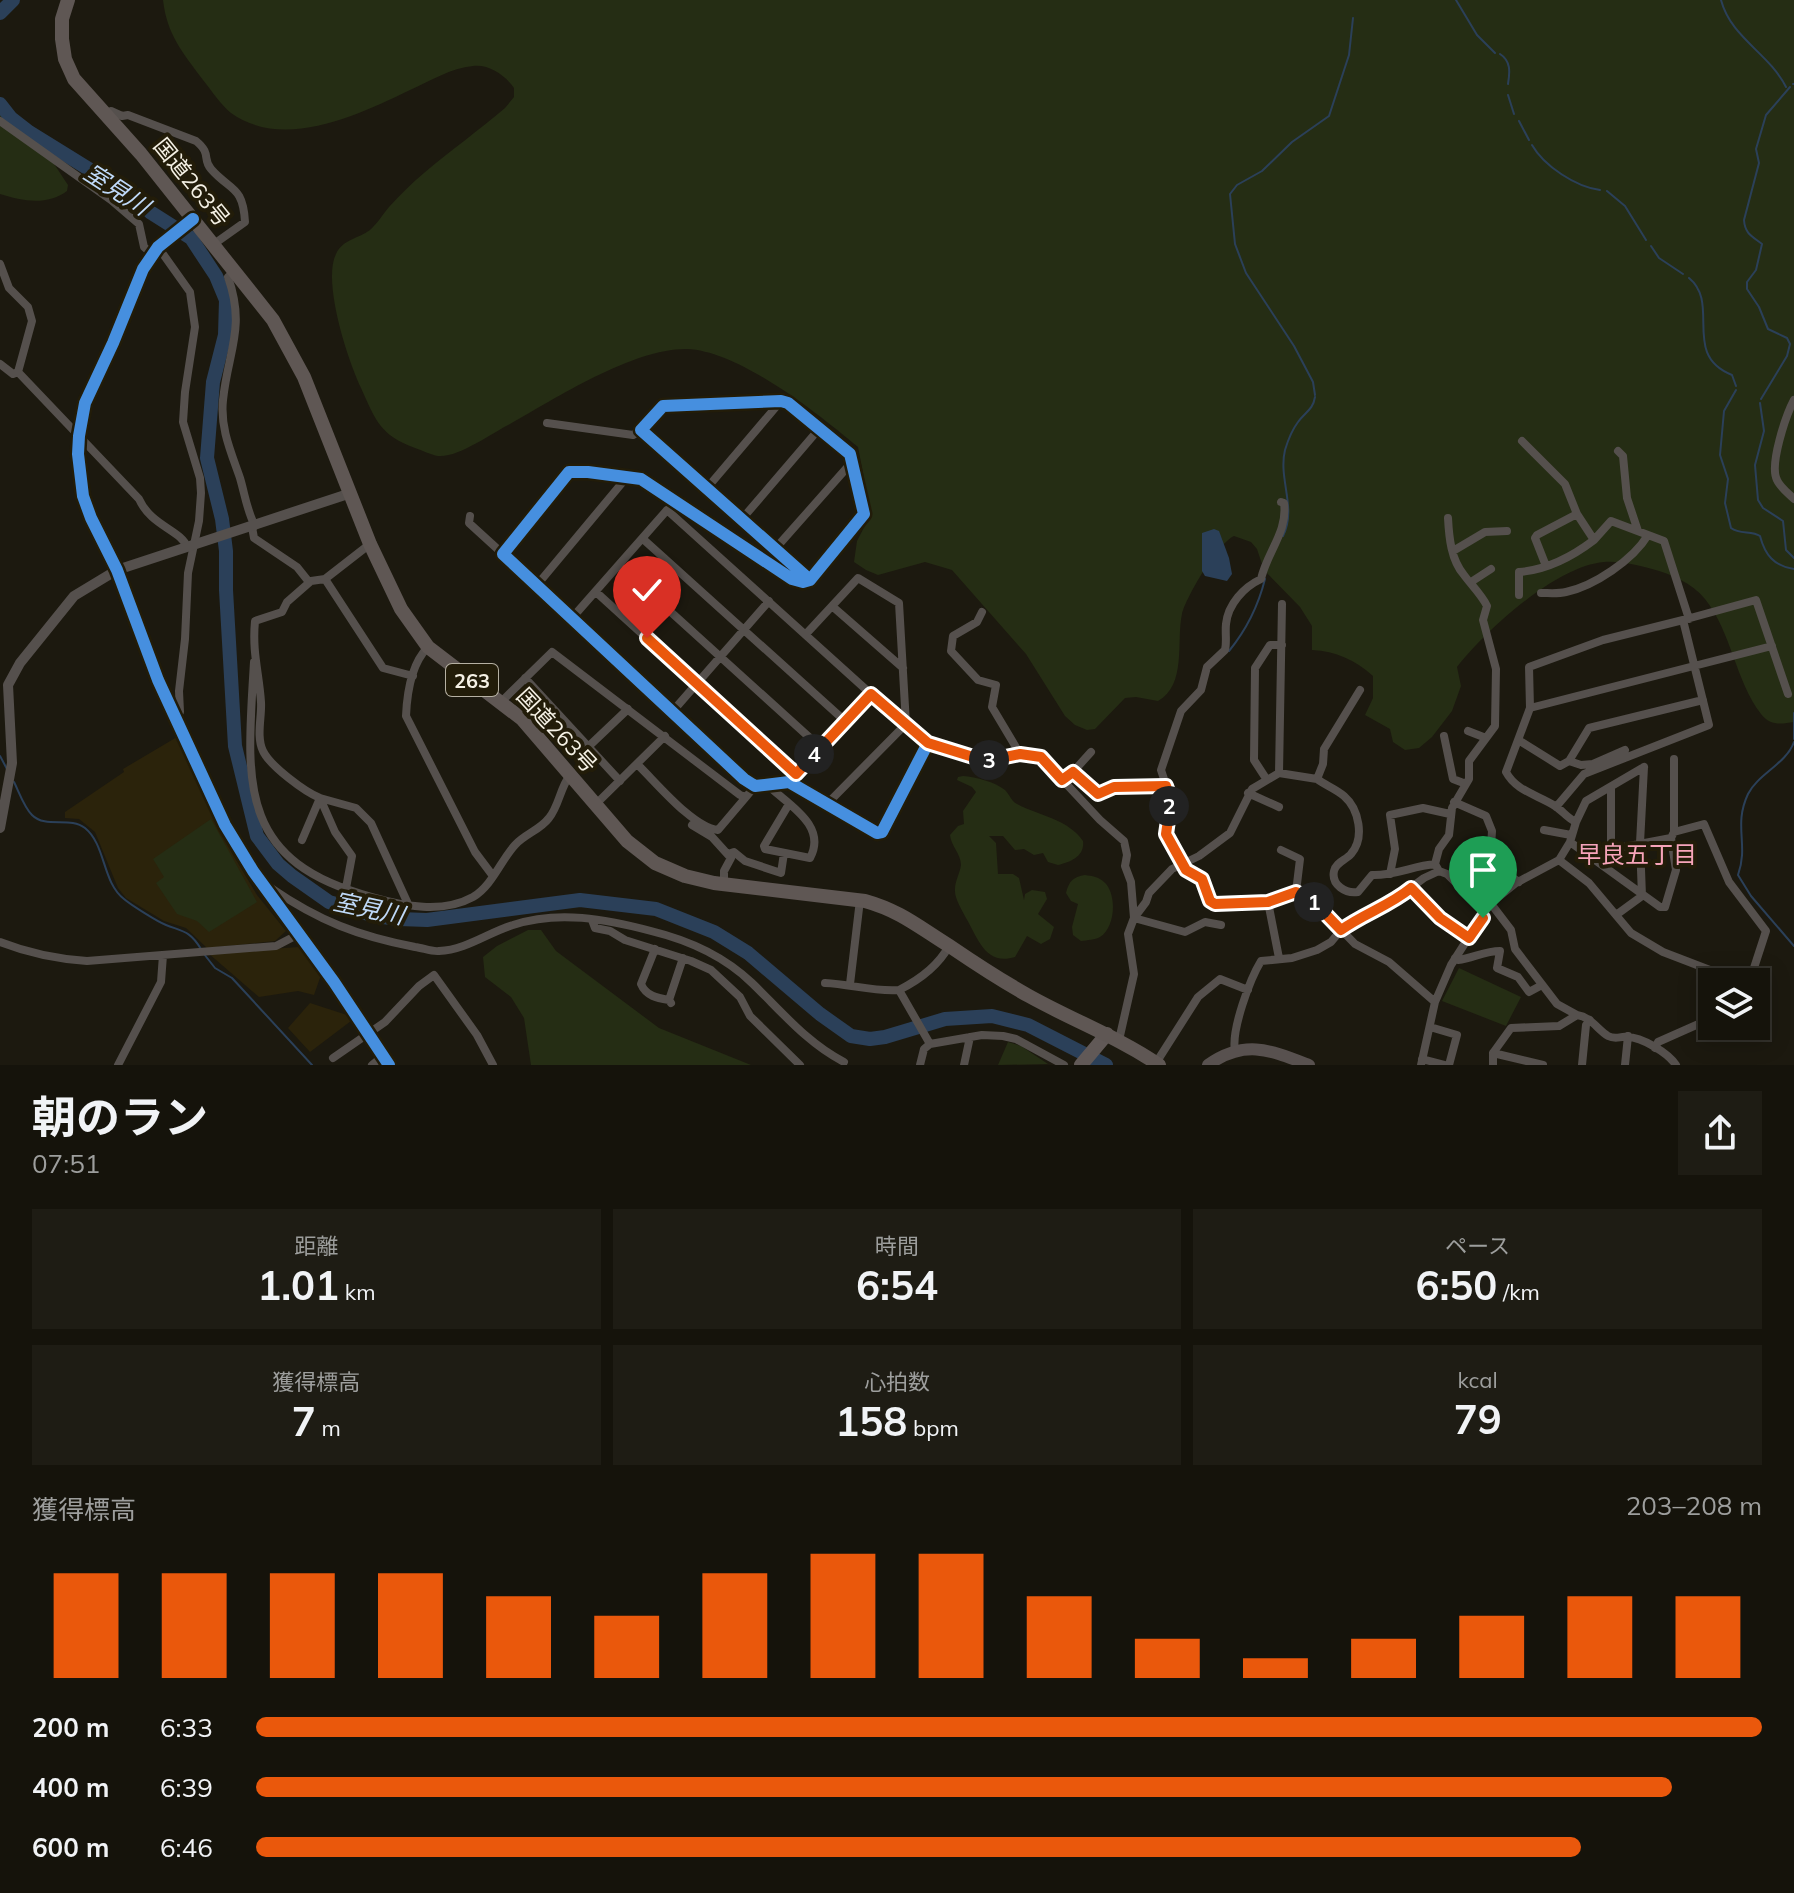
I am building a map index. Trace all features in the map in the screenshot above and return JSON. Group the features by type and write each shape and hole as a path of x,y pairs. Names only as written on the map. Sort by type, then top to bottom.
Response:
{"highway":[{"name":"国道263号","path":"68,0 62,19 65,59 74,79 141,154 273,320 304,377 370,544 401,609 428,647 522,719 627,841 655,863 685,876 724,884 860,900 887,907 909,917 1029,996 1113,1037 1157,1064"}],"main road":[{"path":"1081,1065 1113,1037"},
{"path":"1208,1065 1235,1051 1266,1050 1309,1065"}],"street":[{"path":"106,116 111,111 128,115 196,141 205,148 210,168 238,192 245,217 245,222 214,244"},
{"path":"0,121 111,200 139,224 144,247 155,251 187,284 193,302 195,327 183,422 200,478 199,521 190,546 180,712 175,715"},
{"path":"193,219 155,251 134,286 113,343 95,377 85,403 79,436 83,496 117,570 146,653 225,825 266,890 386,1060 372,1065"},
{"path":"0,264 9,288 28,307 32,321 18,372"},
{"path":"235,271 228,277 237,317 235,346 223,399 224,434 254,538 297,567 309,582"},
{"path":"0,364 13,374 18,372"},
{"path":"18,372 139,499 145,511 190,546"},
{"path":"1794,400 1785,418 1775,469 1775,478 1794,499"},
{"path":"707,488 781,401"},
{"path":"503,554 569,472 641,479 792,579 803,582 810,580 864,514 850,454 788,403 663,406 633,435 547,423"},
{"path":"742,519 819,429"},
{"path":"641,430 810,580"},
{"path":"1522,441 1565,484 1577,514 1594,540"},
{"path":"1618,451 1623,456 1627,498 1638,531"},
{"path":"775,549 852,462"},
{"path":"537,585 627,477"},
{"path":"0,828 12,763 7,694 15,669 74,596 117,570 348,494"},
{"path":"572,618 674,502"},
{"path":"1281,502 1284,503 1286,515 1284,526 1264,566 1261,579 1245,589 1233,603 1226,621 1225,650 1207,667 1201,690 1181,711 1161,770 1171,800 1165,830 1186,870 1202,879 1210,901 1215,904 1268,902 1296,892 1313,901 1355,944 1389,962 1435,1002"},
{"path":"667,510 928,743 986,761 1020,754 1041,757 1124,841 1134,918"},
{"path":"1546,566 1535,538 1577,514"},
{"path":"470,516 469,523 755,786 789,782 877,833 882,832 928,743"},
{"path":"1235,1051 1233,1043 1248,990 1261,961 1292,958 1317,950 1367,911 1386,906 1437,868 1449,835 1454,802 1469,779 1469,761 1495,726 1496,669 1483,620 1487,606 1462,573 1453,551 1448,518"},
{"path":"1519,595 1519,572 1534,571 1581,550 1611,521 1664,541 1686,619 1709,725 1584,774 1556,807"},
{"path":"1453,551 1485,532 1507,531"},
{"path":"1541,593 1563,593 1580,588 1631,554 1648,535"},
{"path":"643,539 845,721"},
{"path":"370,544 325,579 309,582 287,602 282,612 255,621 249,750 252,783 261,816 283,854 309,875 363,895 409,906 431,907 475,896 516,844 549,818 570,775"},
{"path":"620,566 820,747"},
{"path":"1471,582 1491,569"},
{"path":"806,634 858,578 899,603 906,724 827,804"},
{"path":"325,579 383,668 413,676"},
{"path":"596,592 796,774"},
{"path":"1576,822 1567,819 1556,807 1535,798 1506,772 1530,708 1529,667 1603,640 1756,600 1788,694"},
{"path":"672,712 769,601"},
{"path":"1279,773 1282,604"},
{"path":"832,606 903,668"},
{"path":"982,612 977,622 953,636 951,651 978,680 996,685 992,707 1020,754"},
{"path":"1267,780 1254,760 1255,668 1270,645 1282,645"},
{"path":"1530,708 1772,646"},
{"path":"428,647 420,655 413,676 407,696 406,716 475,852 493,876"},
{"path":"501,702 552,652 746,797"},
{"path":"254,662 261,701 262,751 310,794 356,808 371,823 409,906"},
{"path":"1782,676 1794,673"},
{"path":"525,678 620,781"},
{"path":"1317,779 1323,764 1324,749 1360,690"},
{"path":"789,782 871,694"},
{"path":"1520,741 1560,766 1569,761 1589,728 1703,700"},
{"path":"588,747 628,709"},
{"path":"1468,731 1486,738"},
{"path":"596,804 665,736"},
{"path":"1444,736 1453,779 1466,784"},
{"path":"1569,761 1581,765 1593,764 1625,750"},
{"path":"1062,780 1091,752"},
{"path":"1544,830 1571,838 1642,896 1665,907 1676,870 1672,835 1674,759"},
{"path":"637,764 693,818 711,829 718,830 755,786"},
{"path":"1430,1027 1457,1035 1447,1065 1422,1062 1435,1002 1455,958 1490,904 1519,882 1559,860 1586,801 1644,767 1640,843 1642,896"},
{"path":"1073,772 1098,794 1114,787 1166,786"},
{"path":"1113,1037 1134,974 1127,942 1134,918 1165,874 1199,856 1230,833 1248,793 1279,773 1317,779 1349,801 1360,828 1356,847 1335,868 1333,876 1346,891 1355,894 1372,875 1384,877 1437,868 1458,885 1482,892 1511,930 1515,949 1557,1004 1590,1020 1609,1036 1617,1039 1628,1036 1655,1048 1670,1056 1676,1065"},
{"path":"771,784 772,789 807,819 814,833 814,852 810,858 765,849 789,804"},
{"path":"1611,787 1611,849"},
{"path":"1248,793 1279,807"},
{"path":"302,840 320,798"},
{"path":"320,798 335,832 352,856 346,888"},
{"path":"1454,802 1486,816 1492,831 1490,862 1519,882"},
{"path":"1390,874 1395,849 1390,815 1423,808 1450,814"},
{"path":"1590,856 1704,824 1729,882 1766,931 1754,968"},
{"path":"692,825 712,837 731,858 724,871 724,884"},
{"path":"1281,850 1300,859 1296,892"},
{"path":"728,854 734,852 745,861 781,873 784,853"},
{"path":"1559,860 1589,883 1631,933 1663,952 1703,968"},
{"path":"266,890 271,888 314,915 363,936 439,952 473,943 513,925 552,916 569,915 649,930 704,950 728,964 752,983 790,1022 844,1062"},
{"path":"1411,888 1440,918 1469,938"},
{"path":"1616,915 1642,896"},
{"path":"850,984 860,900"},
{"path":"1268,902 1279,958"},
{"path":"1134,918 1185,932 1205,922 1221,925"},
{"path":"592,920 595,928 711,970 740,997 750,1016 800,1065"},
{"path":"0,942 23,951 87,961 276,946 299,934"},
{"path":"825,983 850,984 881,992 899,990 923,976 944,956 949,946"},
{"path":"655,949 641,984 654,998 670,1002 683,958"},
{"path":"1455,958 1480,957 1488,951 1500,951 1497,968 1518,977 1529,992 1542,985"},
{"path":"118,1065 161,982 163,955"},
{"path":"333,1058 385,1022 419,986 434,975 477,1035 493,1065"},
{"path":"1157,1064 1198,997 1220,979 1248,990"},
{"path":"899,990 930,1044"},
{"path":"1493,1065 1493,1053 1511,1028 1559,1026 1577,1015"},
{"path":"1582,1065 1586,1025 1590,1020"},
{"path":"1655,1048 1658,1042 1698,1024"},
{"path":"1625,1065 1628,1036"},
{"path":"964,1065 970,1037"},
{"path":"920,1065 924,1049 930,1044 970,1037 1016,1039 1064,1065"},
{"path":"1493,1053 1543,1065"}],"shaded area":[{"path":"177,737 232,853 257,895 286,931 275,941 207,948 186,928 164,921 126,898 118,888 95,832 79,819 65,818 65,812 124,772 123,769"},
{"path":"299,947 321,975 314,995 298,991 259,997 208,953"},
{"path":"310,1003 347,1015 351,1021 310,1052 288,1028"}],"green space":[{"path":"163,0 1794,0 1794,722 1780,724 1761,714 1745,686 1714,612 1694,588 1659,571 1604,562 1585,566 1544,587 1485,636 1457,667 1461,686 1452,711 1419,748 1405,750 1393,742 1390,729 1365,715 1373,698 1373,676 1345,657 1312,650 1312,626 1300,607 1264,570 1257,549 1251,542 1234,536 1212,559 1185,606 1180,625 1177,674 1167,694 1158,701 1125,698 1095,729 1087,730 1065,716 1026,654 952,570 925,562 878,575 854,562 857,541 871,514 858,447 777,386 708,352 687,349 666,351 620,365 475,444 446,456 429,454 403,443 380,426 350,360 334,302 332,283 336,254 347,242 370,230 415,181 505,108 514,97 514,88 496,71 485,67 465,67 368,109 321,125 274,129 252,124 227,109 189,61 172,34"},
{"path":"0,110 12,131 51,160 68,185 67,191 43,200 0,194"},
{"path":"963,776 1001,787 1015,803 1062,823 1083,841 1079,854 1058,865 1048,862 1043,853 1034,855 1024,849 1015,850 1003,836 989,836 996,843 998,874 1013,874 1019,878 1024,900 1025,894 1032,890 1045,892 1047,899 1038,914 1054,927 1050,939 1041,944 1027,936 1015,957 996,958 989,954 979,942 956,896 955,886 961,865 950,835 964,824 963,811 976,792 957,780"},
{"path":"211,819 257,902 209,932 197,921 177,914 156,883 164,877 153,859"},
{"path":"1085,875 1100,879 1108,887 1113,910 1105,932 1098,938 1081,941 1073,935 1072,927 1078,904 1071,901 1066,893 1072,880"},
{"path":"528,930 541,930 556,951 659,1028 751,1065 531,1065 524,1018 511,997 485,977 483,957"},
{"path":"1459,968 1521,997 1506,1026 1442,1001"},
{"path":"1008,1042 1021,1046 1048,1064 998,1065"}],"water":[{"path":"1214,529 1219,531 1229,558 1232,574 1227,581 1205,576 1202,571 1202,533"}],"waterway":[{"name":"室見川","path":"0,13 13,0"},
{"path":"1456,0 1477,35 1495,53"},
{"path":"1721,0 1733,25 1770,64 1786,87"},
{"path":"1315,395 1313,382 1294,346 1246,273 1235,244 1230,194 1237,185 1262,171 1292,142 1329,116 1349,55 1353,18"},
{"path":"1500,54 1508,63 1508,84"},
{"path":"1761,399 1787,356 1790,344 1787,338 1768,329 1747,289 1747,282 1756,270 1762,244 1747,232 1744,220 1759,163 1756,149 1766,115 1790,87"},
{"path":"1508,95 1514,114"},
{"name":"室見川","path":"0,104 11,118 29,132 134,197 150,212 191,238 216,276 226,300 225,335 213,382 207,458 222,519 226,551 235,746 257,836 278,864 329,902 375,916 399,919 427,920 580,900 656,909 714,932 748,953 851,1036 870,1039 885,1037 945,1019 992,1016 1028,1025 1106,1065"},
{"path":"1519,121 1529,140"},
{"path":"1532,145 1544,160 1562,174 1581,185 1600,190"},
{"path":"1607,191 1625,206 1646,240"},
{"path":"1651,246 1659,258 1683,274"},
{"path":"1689,278 1698,289 1702,301 1704,342 1708,355 1717,366 1732,375 1736,386"},
{"path":"1736,390 1724,411 1720,455 1728,479 1725,503 1731,528 1760,536 1771,558 1794,569"},
{"path":"1283,536 1288,515 1283,461 1285,450 1294,428 1311,408 1315,397"},
{"path":"1760,403 1764,431 1755,465 1758,500 1763,508 1783,521 1786,550 1794,558"},
{"path":"1229,651 1251,617 1265,579"},
{"path":"1794,713 1794,739"},
{"path":"1794,742 1785,757 1748,794 1742,816 1742,854 1738,875 1751,896 1794,946"},
{"path":"0,756 7,769"},
{"path":"14,782 32,815 44,821 79,825 92,835 112,883 124,899 157,921 186,933 201,949"},
{"path":"204,954 215,968 232,978 312,1065"}],"cycle path":[{"path":"193,219 158,247 143,269 85,403 78,454 83,496 117,570 158,680 225,825 253,871 334,982 389,1065"},
{"path":"810,580 641,430 663,406 781,401 788,403 850,454 864,514 810,580 792,579 641,479 588,472 569,472 503,554 755,786 789,782 877,833 882,832 928,743"}],"district":[{"name":"早良五丁目","path":"1637,854"}],"route":[{"path":"647,638 796,774 871,694 928,743 986,761 1020,754 1041,757 1062,780 1073,772 1098,794 1114,787 1166,786 1171,800 1166,834 1186,870 1202,879 1210,901 1215,904 1268,902 1296,892 1313,901 1341,930 1367,911 1386,906 1411,888 1449,926 1469,938 1483,918"}]}
